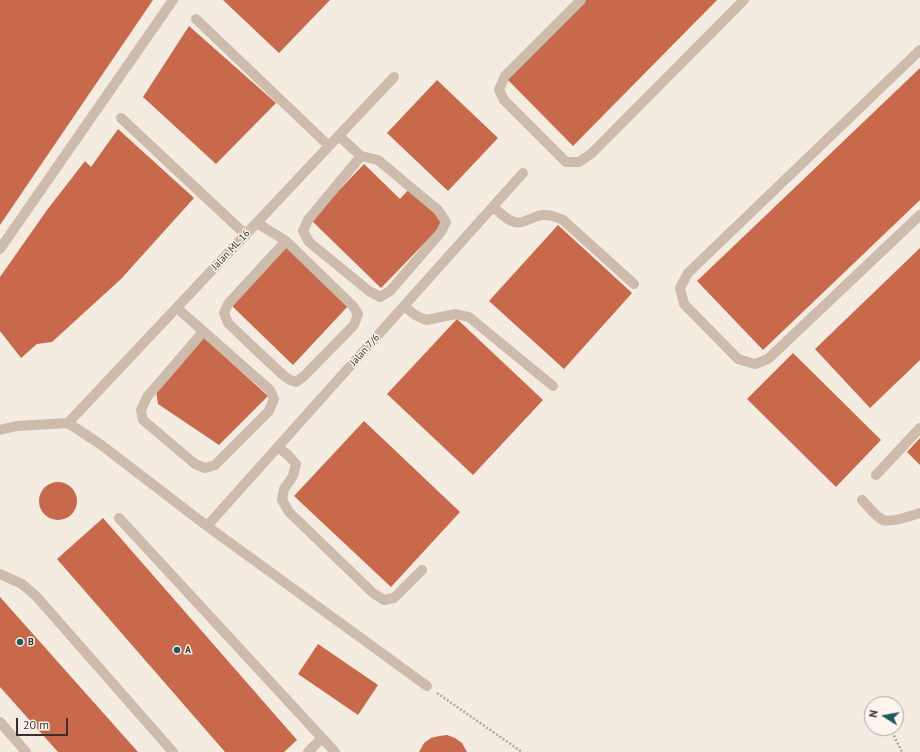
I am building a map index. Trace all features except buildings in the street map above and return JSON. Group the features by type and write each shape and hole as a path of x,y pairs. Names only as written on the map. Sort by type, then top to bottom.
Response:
{"street":[{"path":"0,249 173,0"},
{"path":"581,0 505,76 499,90 504,100 566,162 579,162 592,153 744,0"},
{"path":"196,19 329,146"},
{"path":"920,50 688,273 680,288 684,304 738,359 755,364 768,359 920,214"},
{"name":"Jalan ML 16","path":"68,424 394,77"},
{"path":"121,118 246,235"},
{"path":"339,136 361,156 378,160 438,210 446,222 441,232 390,291 380,297 369,291 309,242 303,231 308,220 361,156"},
{"name":"Jalan 7/6","path":"207,526 523,173"},
{"path":"493,207 509,220 516,222 524,223 539,215 552,215 563,220 634,284"},
{"path":"257,223 286,241 353,306 358,314 354,325 304,376 296,382 283,375 253,347 228,323 224,313 228,304 286,241"},
{"path":"404,306 415,315 426,320 456,314 469,317 553,386"},
{"path":"177,308 270,390 274,399 269,411 215,465 205,468 195,464 143,420 141,410 147,397 203,332"},
{"path":"0,430 17,426 68,424 100,444 207,526 427,686"},
{"path":"876,475 920,428"},
{"path":"278,447 296,464 294,476 284,489 282,500 288,512 373,592 384,600 394,598 422,570"},
{"path":"862,500 874,513 884,520 920,514"},
{"path":"119,518 335,752"},
{"path":"0,574 22,584 36,596 173,752"},
{"path":"0,722 26,752"},
{"path":"308,752 322,738"}],"path":[{"path":"427,686 522,752"},
{"path":"894,736 902,752"}],"place":[{"name":"B","path":"20,642"},
{"name":"A","path":"177,650"}]}
